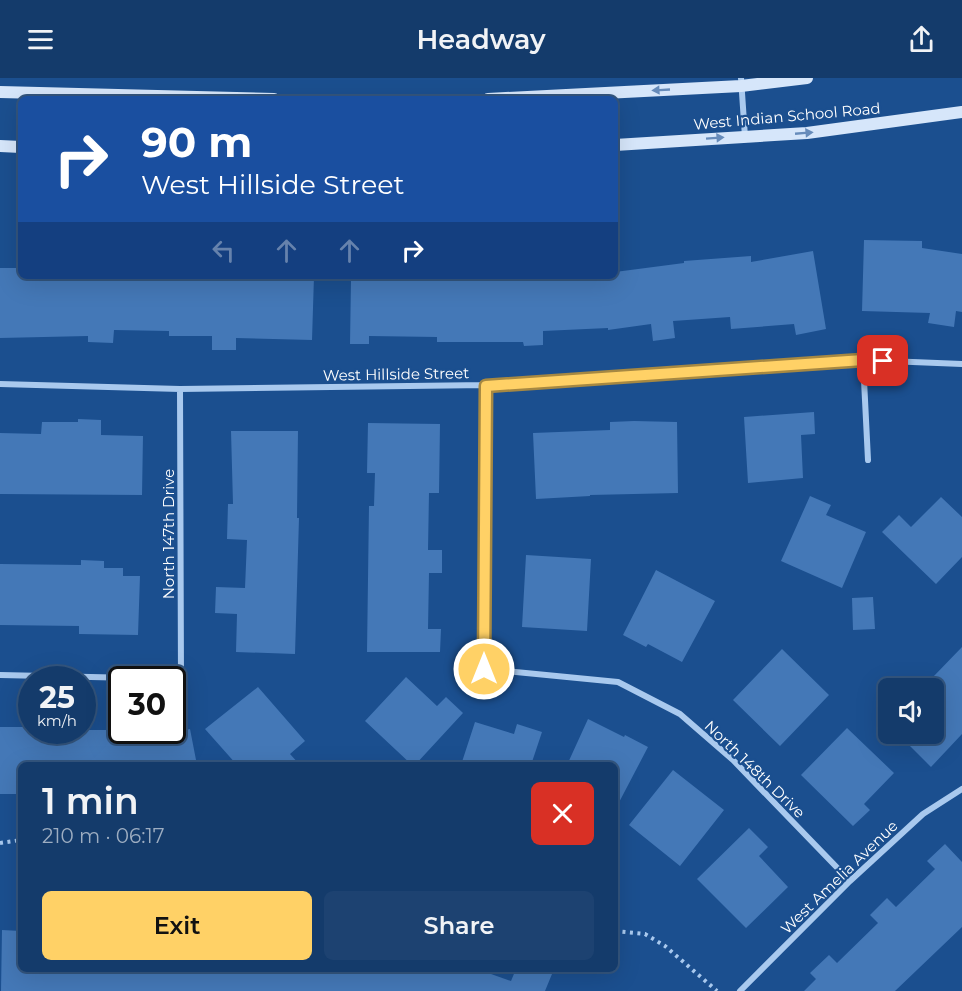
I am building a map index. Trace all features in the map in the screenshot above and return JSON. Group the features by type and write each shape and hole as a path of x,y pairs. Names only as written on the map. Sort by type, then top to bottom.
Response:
{"main road":[{"path":"528,96 740,80 807,78"},
{"path":"0,92 157,96"},
{"name":"West Indian School Road","path":"618,145 807,133 962,112"},
{"path":"0,146 18,147"}],"street":[{"path":"740,80 746,136"},
{"path":"863,360 868,460"},
{"name":"West Hillside Street","path":"0,384 180,388 486,386 863,360 962,364"},
{"name":"North 148th Drive","path":"486,386 484,669 618,682 680,714 733,760 850,881"},
{"name":"North 147th Drive","path":"0,675 181,679 180,388"},
{"name":"West Amelia Avenue","path":"740,991 850,881 923,814 962,789"}],"path":[{"path":"0,843 18,840"},
{"path":"618,931 645,934 665,946 717,991"}],"building":[{"path":"864,240 922,241 922,248 962,254 962,312 956,311 954,327 928,323 930,313 862,311"},
{"path":"813,251 826,329 796,335 794,324 731,329 730,317 673,321 675,338 653,341 651,324 608,330 608,328 543,331 543,345 524,346 523,342 437,342 437,337 369,336 369,344 350,344 351,279 618,279 618,272 684,263 684,261 751,256 751,262"},
{"path":"0,268 18,268 18,279 293,281 293,279 314,279 312,340 236,338 236,350 212,350 212,336 169,336 169,331 114,330 113,343 88,342 88,336 0,338"},
{"path":"814,412 815,434 801,435 803,478 748,483 744,417"},
{"path":"78,419 101,420 101,435 143,436 142,495 0,494 0,433 41,434 42,422 78,422"},
{"path":"610,422 677,422 678,493 536,499 533,433 610,430"},
{"path":"368,423 440,424 439,493 429,493 428,550 442,550 442,573 429,573 428,629 441,629 440,652 367,652 369,506 374,506 375,473 367,473"},
{"path":"231,431 298,431 297,518 299,518 295,654 236,652 237,614 215,613 216,587 245,588 247,540 227,539 228,504 233,504"},
{"path":"810,496 831,505 826,515 866,532 842,588 781,561"},
{"path":"941,497 962,517 962,557 936,584 882,532 899,515 911,527"},
{"path":"526,555 591,559 587,631 522,627"},
{"path":"81,560 104,561 104,568 123,568 123,576 140,576 138,635 79,634 79,626 0,625 0,564 81,565"},
{"path":"656,570 715,601 682,662 648,644 646,647 623,635"},
{"path":"873,597 875,629 853,630 852,598"},
{"path":"962,647 962,734 931,767 908,744 944,744 944,678 933,677"},
{"path":"782,649 829,695 780,746 733,700"},
{"path":"406,677 437,706 446,697 463,713 418,762 409,762 365,721"},
{"path":"258,687 305,741 290,754 297,762 234,762 205,729"},
{"path":"588,719 648,747 618,804 618,762 568,762"},
{"path":"475,722 514,734 517,724 542,732 532,762 462,762"},
{"path":"0,727 18,727 18,744 96,744 96,730 108,730 108,744 186,744 186,730 190,729 196,762 18,762 18,794 0,794"},
{"path":"847,728 894,773 864,804 870,810 853,826 801,775"},
{"path":"673,770 724,810 680,866 629,825"},
{"path":"749,828 768,847 759,856 788,887 746,928 697,879"},
{"path":"945,844 962,862 962,927 895,991 804,991 816,979 810,973 829,955 837,963 878,923 870,915 887,898 896,907 935,869 927,861"},
{"path":"2,930 18,931 18,972 486,972 511,981 515,972 552,974 545,991 1,991"}],"route":[{"path":"484,669 486,386 863,360 883,361"}]}
